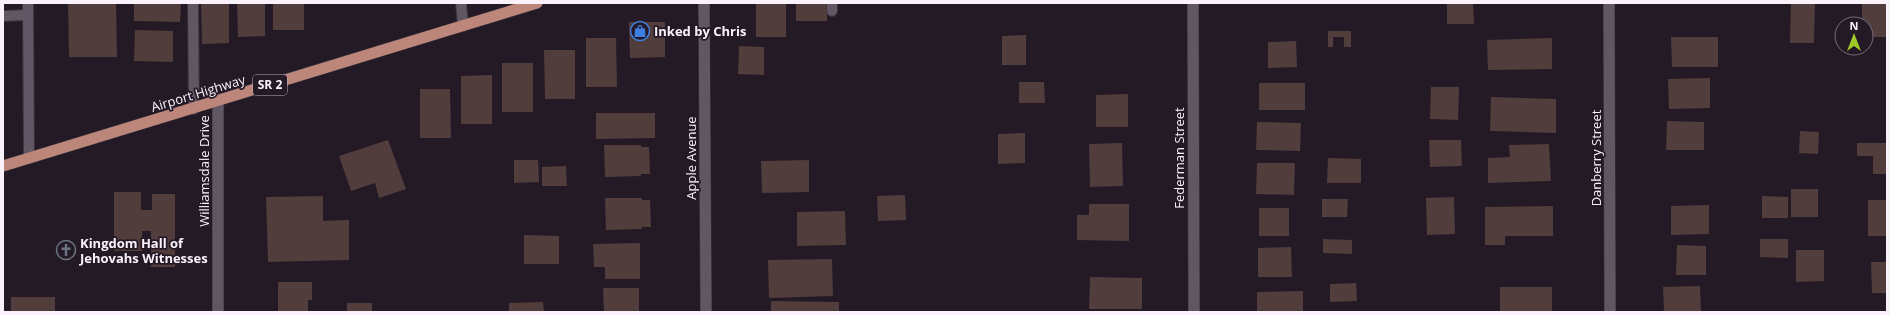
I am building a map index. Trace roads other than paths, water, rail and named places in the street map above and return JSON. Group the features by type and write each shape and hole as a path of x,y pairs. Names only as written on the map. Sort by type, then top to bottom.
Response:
{"main road":[{"name":"Airport Highway","path":"3,166 218,102 538,3"}],"street":[{"name":"Apple Avenue","path":"704,3 706,312"},
{"name":"Federman Street","path":"1192,3 1194,312"},
{"name":"Danberry Street","path":"1609,3 1610,312"},
{"name":"Williamsdale Drive","path":"218,102 218,312"}],"lane":[{"path":"28,3 28,158"},
{"path":"193,3 194,109"},
{"path":"461,3 463,26"},
{"path":"3,16 28,15"}],"place":[{"name":"Inked by Chris","path":"640,31"},
{"name":"Kingdom Hall of Jehovahs Witnesses","path":"66,250"}]}
